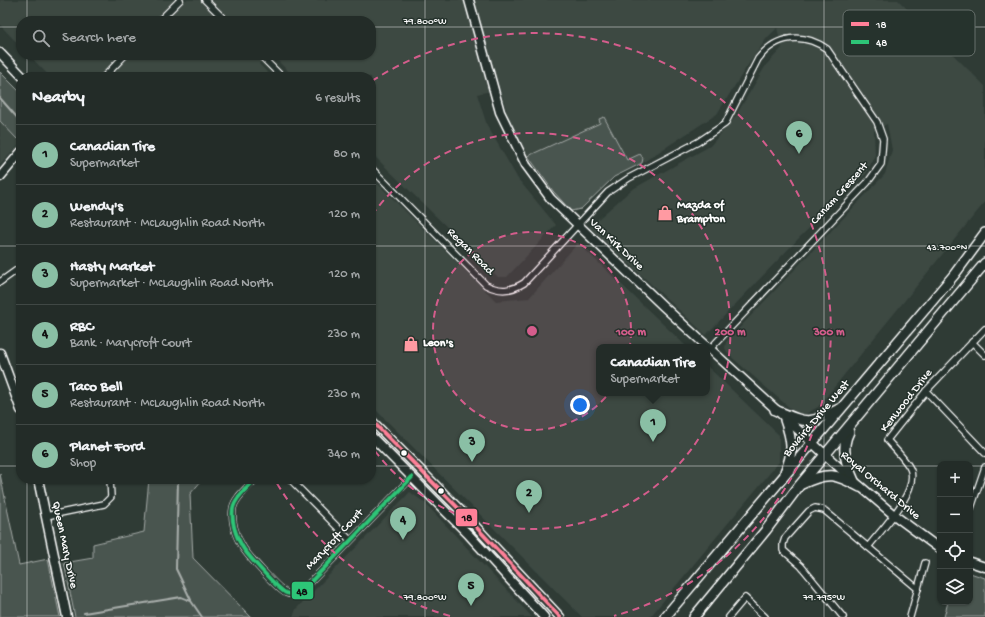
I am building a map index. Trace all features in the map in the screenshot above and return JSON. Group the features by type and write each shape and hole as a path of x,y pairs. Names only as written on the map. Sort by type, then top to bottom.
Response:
{"main road":[{"name":"Bovaird Drive West","path":"665,617 759,505 781,482 812,443 954,276 985,233"},
{"path":"694,617 766,530 799,486 985,263"},
{"path":"775,410 799,420 813,421 842,408"},
{"path":"781,482 791,458 791,438 786,420"},
{"path":"854,420 844,440 846,462 857,484"},
{"path":"799,486 819,476 832,474 857,484"}],"street":[{"path":"164,16 180,0"},
{"path":"205,0 221,16"},
{"name":"Van Kirk Drive","path":"469,0 500,112 514,144 526,165 551,199 704,344"},
{"name":"Canam Crescent","path":"577,225 608,192 629,178 698,142 725,124 758,59 765,50 778,41 797,37 817,42 827,49 877,122 883,138 881,164 868,182 710,350"},
{"path":"0,53 18,72"},
{"path":"108,72 120,60"},
{"path":"265,60 277,72"},
{"path":"0,177 16,158"},
{"path":"0,177 16,164"},
{"name":"Regan Road","path":"376,173 486,285 503,291 514,289 524,283 577,225"},
{"path":"0,282 16,271"},
{"name":"Kenwood Drive","path":"894,515 905,499 912,481 911,470 887,440 926,390 985,329"},
{"path":"972,342 985,354"},
{"name":"Van Kirk Drive","path":"710,350 825,455"},
{"path":"0,353 16,396"},
{"path":"926,390 985,453"},
{"path":"376,425 463,513 560,617"},
{"path":"376,441 544,617"},
{"name":"Royal Orchard Drive","path":"825,455 894,515 937,548"},
{"path":"973,502 985,467"},
{"name":"Marycroft Court","path":"251,484 235,502 233,508 235,528 242,548 285,593 293,595 300,592 412,477"},
{"name":"Queen Mary Drive","path":"39,484 67,617"},
{"path":"46,516 104,504 111,497 111,484"},
{"path":"295,484 350,540"},
{"path":"843,617 798,563 784,552 782,546 784,540 809,511 818,508 824,510 918,589"},
{"path":"868,547 894,515"},
{"path":"487,556 507,560"},
{"path":"910,617 925,563"},
{"path":"973,563 985,567"},
{"path":"729,617 745,598 765,617"}],"shaded area":[{"path":"0,0 898,0 908,10 843,10 843,56 955,56 985,86 985,202 818,407 804,415 792,410 728,354 725,348 726,342 885,174 892,150 887,124 874,131 875,155 866,174 801,236 706,335 589,227 631,190 710,146 735,117 766,65 782,48 777,28 767,38 746,68 717,114 642,163 614,177 581,209 575,211 571,211 553,191 528,156 509,120 500,89 477,94 487,125 518,179 556,225 507,277 498,277 376,158 376,72 289,72 277,60 376,60 376,16 16,16 16,42 0,25"},
{"path":"34,60 263,60 259,64 267,72 45,72"},
{"path":"0,72 16,88 16,138 0,121"},
{"path":"604,117 627,160 640,154 643,158 642,163 614,177 581,209 571,211 553,191 528,156 600,123 599,119"},
{"path":"0,121 16,138 16,148 0,165"},
{"path":"376,182 496,301 529,298 578,243 684,344 596,344 596,396 710,396 710,369 779,435 779,462 650,617 582,617 376,410"},
{"path":"0,474 19,565 48,559 60,617 0,617"},
{"path":"149,484 199,484 190,494 193,558 251,617 75,617 64,563 93,558 93,544 144,532"},
{"path":"410,492 425,503 532,617 293,617 296,609"},
{"path":"973,574 985,578 985,617 944,617 947,605 973,605"}],"waterway":[{"path":"0,98 16,116"},
{"path":"178,484 176,569 191,600"},
{"path":"84,613 181,597 191,601 202,617"}],"transit line":[{"name":"18","path":"376,425 463,513 560,617"},
{"name":"48","path":"250,484 236,500 233,508 233,522 240,542 256,563 282,590 286,593 295,594 301,592 412,477"}],"place":[{"name":"Planet Ford","path":"799,154"},
{"name":"Mazda of Brampton","path":"665,213"},
{"name":"Leon's","path":"411,344"},
{"name":"Canadian Tire","path":"653,442"},
{"name":"Hasty Market","path":"472,462"},
{"name":"Wendy's","path":"529,513"},
{"name":"RBC","path":"403,540"},
{"name":"Taco Bell","path":"471,606"}]}
